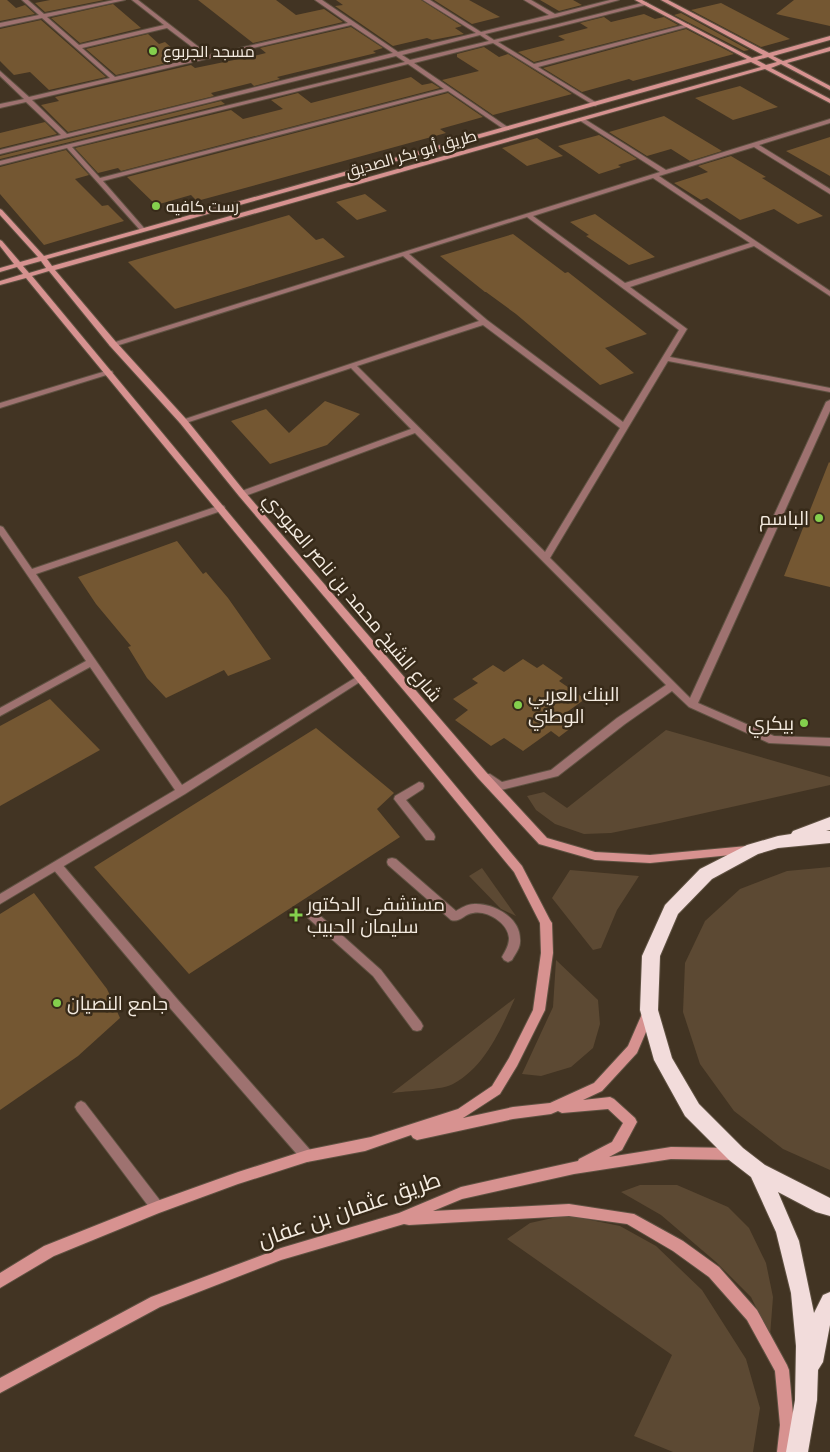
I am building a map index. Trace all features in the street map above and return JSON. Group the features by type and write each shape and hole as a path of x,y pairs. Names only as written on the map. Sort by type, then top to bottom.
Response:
{"highway":[{"path":"830,823 753,849 706,874 671,910 651,956 649,1010 663,1060 692,1110 736,1154 758,1171 830,1207"},
{"path":"778,842 830,837"},
{"path":"758,1171 789,1239 801,1292 807,1384"},
{"path":"796,1452 819,1326 830,1302"}],"main road":[{"path":"638,0 830,101"},
{"path":"664,0 830,88"},
{"name":"طريق أبو بكر الصديق","path":"0,270 830,38"},
{"name":"طريق أبو بكر الصديق","path":"0,283 830,49"},
{"name":"شارع الشيخ محمد بن ناصر العبودي","path":"0,211 42,258 113,344 182,421 482,775 544,841 595,856 650,859 753,849"},
{"path":"0,242 362,678 518,870 546,923 547,954 539,1010 513,1062 496,1090 462,1113 365,1145"},
{"path":"551,1108 598,1087 633,1049 649,1010"},
{"path":"0,1281 49,1251 157,1207 307,1156 512,1113 610,1102 631,1122 617,1146 574,1168"},
{"name":"طريق عثمان بن عفان","path":"0,1386 156,1302 281,1254 400,1219 461,1193 574,1168 671,1153 736,1154"},
{"path":"400,1219 569,1210 629,1218 678,1246 714,1272 752,1315 782,1370 787,1425 784,1452"}],"street":[{"path":"25,0 114,79"},
{"path":"0,25 122,0"},
{"path":"135,0 208,57"},
{"path":"318,0 400,54 507,129"},
{"path":"426,0 595,104"},
{"path":"527,0 555,16"},
{"path":"0,152 616,0"},
{"path":"0,163 646,4"},
{"path":"0,106 353,23"},
{"path":"78,47 168,26"},
{"path":"534,66 688,26"},
{"path":"0,73 66,136"},
{"path":"100,180 450,89"},
{"path":"581,119 666,173"},
{"path":"113,344 830,121"},
{"path":"755,145 830,192"},
{"path":"70,147 142,229"},
{"path":"654,176 830,294"},
{"path":"529,216 683,330 545,559"},
{"path":"624,286 755,244"},
{"path":"406,254 484,322 624,428"},
{"path":"182,421 484,322"},
{"path":"666,358 830,390"},
{"path":"352,365 692,705 773,740 830,742"},
{"path":"0,406 109,373"},
{"path":"692,705 830,402"},
{"path":"242,494 416,430"},
{"path":"31,574 221,508"},
{"path":"0,529 181,791"},
{"path":"0,712 92,662"},
{"path":"0,900 181,791 362,678"},
{"path":"482,775 502,786 554,773 621,721 672,686"},
{"path":"419,786 399,799 430,838"},
{"path":"392,862 455,917 471,908 488,910 508,922 514,933 514,946 508,957"},
{"path":"57,866 307,1156"},
{"path":"312,915 377,973 417,1026"},
{"path":"81,1107 157,1207"}],"shaded area":[{"path":"666,730 830,777 830,785 611,833 584,834 555,824 536,810 527,796 544,792 567,808"},
{"path":"830,867 830,1170 783,1149 734,1111 700,1064 683,1012 685,963 705,921 740,889 787,871"},
{"path":"482,868 516,916 501,909 469,876"},
{"path":"570,870 639,876 617,910 601,948 593,950 552,898"},
{"path":"556,960 598,1000 600,1024 593,1048 571,1067 541,1076 522,1074 553,1007"},
{"path":"515,998 491,1046 474,1068 464,1077 453,1084 441,1088 392,1093"},
{"path":"640,1185 677,1185 728,1207 749,1228 766,1263 773,1297 770,1336 751,1297 716,1262 661,1215 621,1192"},
{"path":"566,1215 620,1226 656,1246 702,1290 746,1359 760,1408 753,1452 673,1452 634,1436 672,1355 507,1239 530,1223"}],"building":[{"path":"0,0 7,0 16,8 25,5 35,14 0,21"},
{"path":"50,0 104,0 45,12 35,3"},
{"path":"198,0 276,0 296,15 324,9 343,22 253,43"},
{"path":"336,0 421,0 462,26 455,28 464,34 432,40 427,38 393,46 335,6 343,5"},
{"path":"434,0 469,0 500,17 472,24"},
{"path":"540,0 573,0 582,5 559,11"},
{"path":"794,0 830,0 830,26 776,14"},
{"path":"721,3 790,39 761,47 691,10"},
{"path":"113,4 141,28 80,43 51,18"},
{"path":"681,13 749,50 744,51 674,15"},
{"path":"644,14 655,19 664,17 678,25 534,62 518,52 565,40 558,36 588,28 580,23 604,17 611,22"},
{"path":"41,20 106,77 49,90 30,72 14,75 0,61 0,29"},
{"path":"351,27 383,48 373,51 376,53 277,77 280,79 254,86 251,83 211,93 214,96 68,132 41,105 59,101 55,97 191,65 195,68 266,53 260,48"},
{"path":"686,29 734,54 633,81 629,79 582,92 543,68"},
{"path":"148,34 159,44 165,42 184,59 116,75 86,49"},
{"path":"484,47 499,57 508,54 572,94 493,115 442,80 479,71 457,57 457,54"},
{"path":"411,77 422,85 432,83 440,88 121,171 118,168 98,173 75,148 231,110 243,119 283,109 271,100 298,93 311,103"},
{"path":"740,86 778,107 733,120 695,98"},
{"path":"448,93 483,117 440,129 446,133 197,201 191,195 156,205 127,177"},
{"path":"221,101 225,104 0,159 0,156"},
{"path":"664,116 722,151 690,161 671,149 647,156 609,132"},
{"path":"45,122 57,134 0,148 0,133"},
{"path":"599,135 637,159 618,165 621,167 599,174 558,146"},
{"path":"830,137 830,176 786,151"},
{"path":"537,138 563,156 527,166 502,148"},
{"path":"66,150 89,175 75,179 102,206 108,205 124,221 44,245 0,194 0,167"},
{"path":"731,156 766,177 762,178 823,216 798,224 774,209 740,220 707,198 701,200 674,183 708,172 698,166"},
{"path":"365,194 387,211 357,220 336,202"},
{"path":"595,214 655,257 629,265 586,236 589,235 570,222"},
{"path":"289,215 316,240 323,238 345,257 175,309 128,262"},
{"path":"513,234 565,273 568,272 647,334 605,348 634,373 600,385 516,314 440,256"},
{"path":"325,401 360,414 327,445 270,464 231,421 266,409 289,433"},
{"name":"الباسم","path":"830,463 830,587 784,576"},
{"path":"177,541 203,574 206,572 228,598 271,659 228,676 224,670 166,698 147,678 128,647 131,646 96,604 78,577"},
{"name":"البنك العربي الوطني","path":"523,659 537,668 543,664 563,678 559,681 585,699 567,712 580,721 559,737 551,731 523,751 504,738 491,746 455,720 468,710 453,699 478,683 472,679 493,665 504,672"},
{"path":"50,699 100,750 0,806 0,726"},
{"name":"مستشفى الدكتور سليمان الحبيب","path":"316,728 394,793 377,809 400,837 189,974 94,867"},
{"name":"جامع النصيان","path":"34,893 107,989 120,1018 78,1056 0,1110 0,914"}],"place":[{"name":"مسجد الجربوع","path":"153,51"},
{"name":"رست كافيه","path":"156,206"},
{"name":"الباسم","path":"819,518"},
{"name":"البنك العربي الوطني","path":"518,705"},
{"name":"بيكري","path":"804,723"},
{"name":"مستشفى الدكتور سليمان الحبيب","path":"296,915"},
{"name":"جامع النصيان","path":"57,1003"}]}
